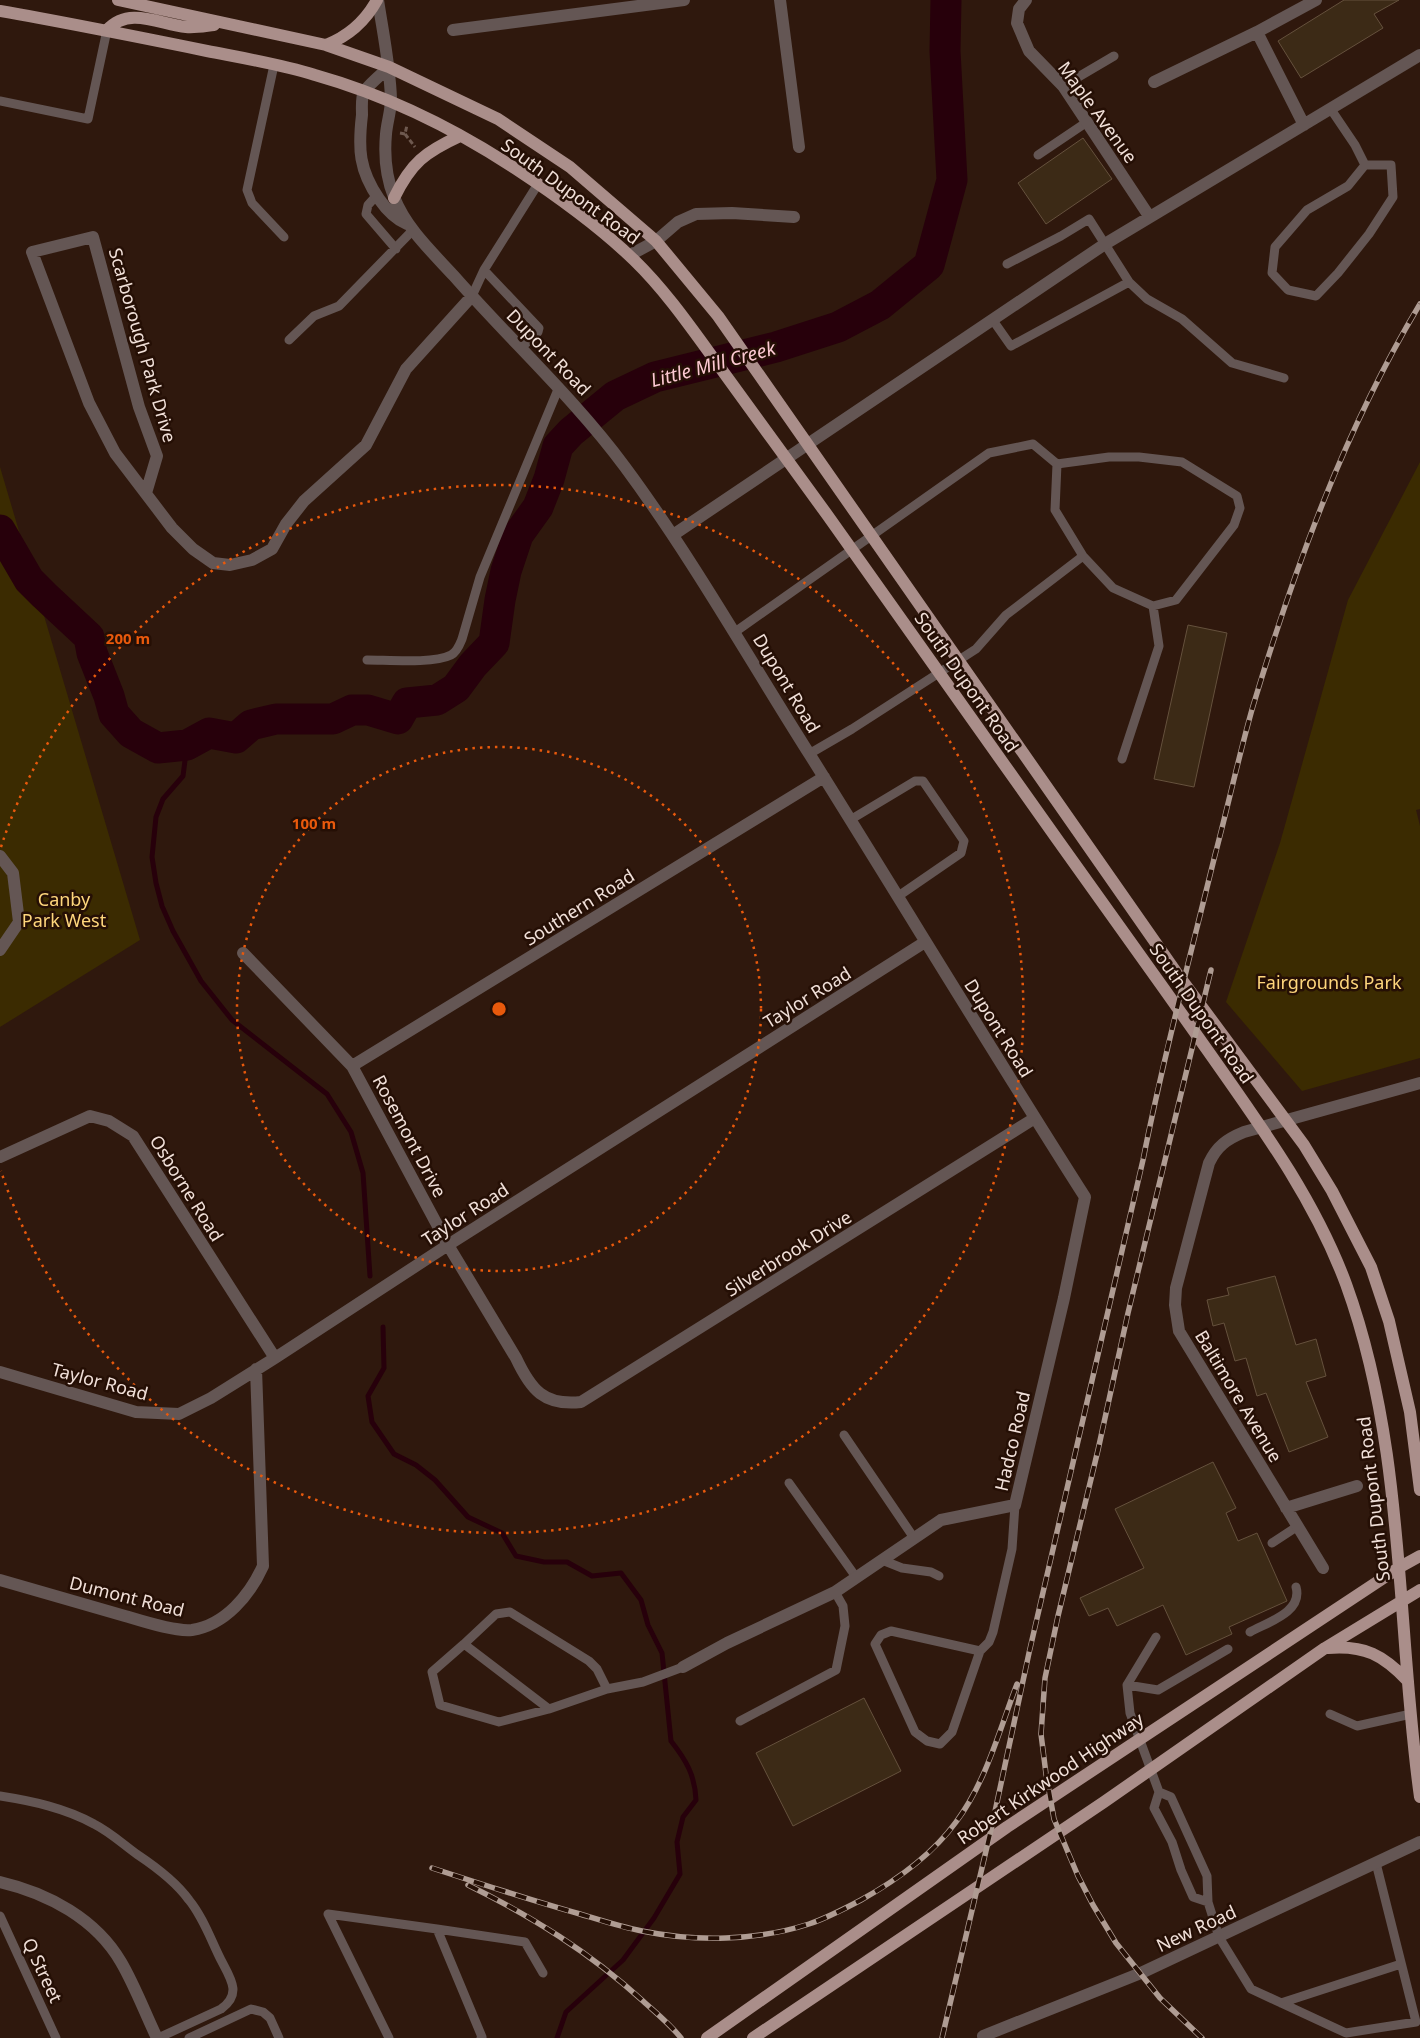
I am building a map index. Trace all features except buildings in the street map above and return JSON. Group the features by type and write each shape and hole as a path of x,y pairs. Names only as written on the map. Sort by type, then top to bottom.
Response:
{"main road":[{"name":"South Dupont Road","path":"118,0 326,45 389,67 498,119 532,141 570,167 656,241 708,302 1176,972 1304,1145 1332,1191 1371,1266 1389,1321 1410,1412 1420,1490"},
{"path":"326,45 339,40 358,26 377,0"},
{"name":"South Dupont Road","path":"0,12 107,30 274,65 316,75 391,103 460,136 538,184 595,226 630,255 659,286 784,455 1286,1162 1329,1243 1346,1286 1376,1386 1384,1432 1400,1567 1408,1681 1420,1797"},
{"path":"107,30 112,25 133,16 188,27 227,24"},
{"path":"394,198 404,177 415,164 428,153 460,136"},
{"name":"Robert Kirkwood Highway","path":"707,2038 1007,1827 1400,1567 1420,1556"},
{"path":"753,2038 1181,1749 1325,1648 1420,1590"},
{"path":"1325,1648 1346,1647 1362,1649 1375,1654 1397,1670 1408,1681"}],"street":[{"name":"Dupont Road","path":"377,0 389,67 391,103 385,158 394,198 411,228 472,296 581,411 673,535 736,632 897,897 1085,1197"},
{"path":"453,30 684,0"},
{"path":"780,0 799,147"},
{"name":"Maple Avenue","path":"1026,0 1019,9 1017,23 1029,51 1062,86 1149,216"},
{"path":"1154,82 1258,32 1316,0"},
{"path":"1258,32 1304,125"},
{"path":"673,535 1105,244 1420,55"},
{"path":"364,92 389,67"},
{"name":"Dupont Road","path":"364,92 360,150 362,168 377,196 398,220 411,228"},
{"path":"630,255 656,241 678,222 696,214 732,212 794,217"},
{"name":"Scarborough Park Drive","path":"146,493 157,456 139,407 93,237 32,252 89,402 115,453 172,528 194,549 213,563 230,565 252,560 272,549 286,524 304,502 366,445 406,369 472,296"},
{"name":"Southern Road","path":"352,1066 824,777"},
{"path":"0,856 13,873 19,922 0,950"},
{"name":"Taylor Road","path":"0,1372 136,1412 179,1414 211,1398 275,1358 448,1245 925,942"},
{"name":"Rosemont Drive","path":"243,953 352,1066 448,1245 516,1358 525,1377 536,1392 548,1400 555,1401"},
{"name":"Baltimore Avenue","path":"1323,1568 1179,1331 1175,1305 1176,1288 1209,1163 1216,1149 1229,1138 1244,1132 1420,1083"},
{"name":"Osborne Road","path":"0,1157 90,1116 109,1121 133,1136 275,1358"},
{"name":"Silverbrook Drive","path":"555,1401 566,1404 581,1402 1035,1118"},
{"name":"Hadco Road","path":"683,1667 727,1643 835,1592 941,1520 1016,1505 1064,1298 1085,1197"},
{"name":"Dumont Road","path":"0,1580 159,1626 192,1630 216,1621 236,1607 255,1585 263,1566 256,1369"},
{"path":"1286,1508 1357,1486"},
{"name":"New Road","path":"983,2037 1141,1973 1420,1842"},
{"path":"0,1882 52,1901 96,1929 121,1962 158,2038"}],"lane":[{"path":"0,101 88,119 107,30"},
{"path":"1062,86 1114,56"},
{"path":"274,65 247,190 252,203 284,237"},
{"path":"1330,108 1355,145 1366,166"},
{"path":"1038,155 1087,122"},
{"path":"1391,164 1393,197 1369,234 1338,273 1316,296 1288,290 1272,273 1275,247 1307,210 1348,186 1366,166 1391,164"},
{"path":"472,296 484,270 538,184"},
{"path":"377,196 368,205 366,214 396,248"},
{"path":"1007,264 1061,236 1088,219 1129,282 1147,299 1182,318 1232,363 1284,378"},
{"path":"289,340 314,316 339,306 396,248 411,228"},
{"path":"484,270 539,328 538,332 522,347"},
{"path":"992,319 1011,346 1129,282"},
{"path":"367,660 440,658 452,655 458,648 480,577 559,387"},
{"path":"736,632 989,453 1033,444 1057,464 1109,457 1139,457 1182,462 1237,496 1240,508 1234,525 1176,600 1153,606 1113,588 1083,556 1055,510 1057,464"},
{"path":"809,754 852,729 976,649 1006,615 1083,556"},
{"path":"1122,759 1159,646 1153,606"},
{"path":"850,820 915,781 923,781 964,841 961,853 897,897"},
{"path":"844,1435 914,1538"},
{"path":"789,1483 856,1577"},
{"path":"980,1650 891,1631 882,1635 875,1644 914,1732 926,1741 940,1744 952,1732 980,1650 989,1642 993,1632 1012,1549 1016,1505"},
{"path":"1272,1543 1298,1526"},
{"path":"882,1560 902,1568 931,1572 939,1576"},
{"path":"1250,1632 1293,1608 1298,1595 1296,1587"},
{"path":"740,1721 836,1670 845,1626 843,1606 835,1592"},
{"path":"607,1689 596,1669 589,1661 510,1612 496,1614 432,1672 440,1705 499,1722 549,1709 607,1689 643,1682 683,1667"},
{"path":"1156,1637 1127,1685 1130,1713 1159,1792 1154,1808 1172,1842 1181,1870 1193,1897 1208,1902"},
{"path":"464,1644 549,1709"},
{"path":"1127,1685 1158,1690 1228,1649"},
{"path":"1330,1714 1357,1726 1412,1714"},
{"path":"1159,1792 1171,1797 1207,1876 1208,1902 1219,1937 1251,1990 1346,2033 1416,2022 1376,1863"},
{"path":"0,1796 34,1802 95,1824 152,1865 190,1900 225,1967 234,1989 233,1996 229,2003 221,2009 158,2038"},
{"path":"389,2038 328,1914 525,1942 542,1973"},
{"name":"Q Street","path":"0,1916 56,2038"},
{"path":"438,1929 481,2038"},
{"path":"1281,2003 1401,1964"},
{"path":"189,2038 251,2009 263,2012 270,2018 279,2038"}],"path":[{"path":"405,134 415,146"}],"green space":[{"name":"Fairgrounds Park","path":"1420,462 1420,809 1416,810 1420,826 1420,1058 1302,1091 1226,1002 1280,843 1348,600"},
{"name":"Canby Park West","path":"0,467 140,940 0,1027"}],"waterway":[{"name":"Little Mill Creek","path":"0,530 29,580 89,637 92,653 114,714 131,733 158,748 187,745 209,733 236,738 251,725 276,719 333,719 352,710 368,710 398,719 407,703 437,700 456,688 473,665 494,643 506,571 518,535 538,507 549,479 558,446 571,432 615,396 655,377 776,347 838,327 880,305 929,265 952,180 945,51 946,0"},
{"path":"187,745 183,776 163,799 156,817 152,857 162,906 173,931 201,981 232,1020 327,1094 351,1132 363,1173 370,1276"},
{"path":"383,1327 384,1368 368,1396 372,1422 394,1454 416,1465 435,1480 468,1517 502,1533 516,1556 544,1562 567,1562 592,1576 621,1573 641,1600 648,1625 662,1653 671,1741 689,1768 694,1783 696,1800 683,1817 677,1842 680,1874 654,1918 623,1960 566,2012 557,2038"}],"railway":[{"path":"942,2038 993,1821 1029,1653 1168,1046 1248,724 1286,602 1324,500 1368,400 1420,304"},
{"path":"1202,2038 1160,1998 1116,1943 1093,1905 1078,1876 1054,1819 1041,1734 1045,1678 1058,1616 1098,1450 1128,1313 1211,970"},
{"path":"432,1868 524,1898 611,1923 663,1935 705,1938 747,1937 789,1930 809,1924 842,1910 888,1884 925,1856 947,1834 966,1807 984,1773 1017,1684"},
{"path":"468,1885 538,1923 581,1951 623,1983 681,2038"}]}
